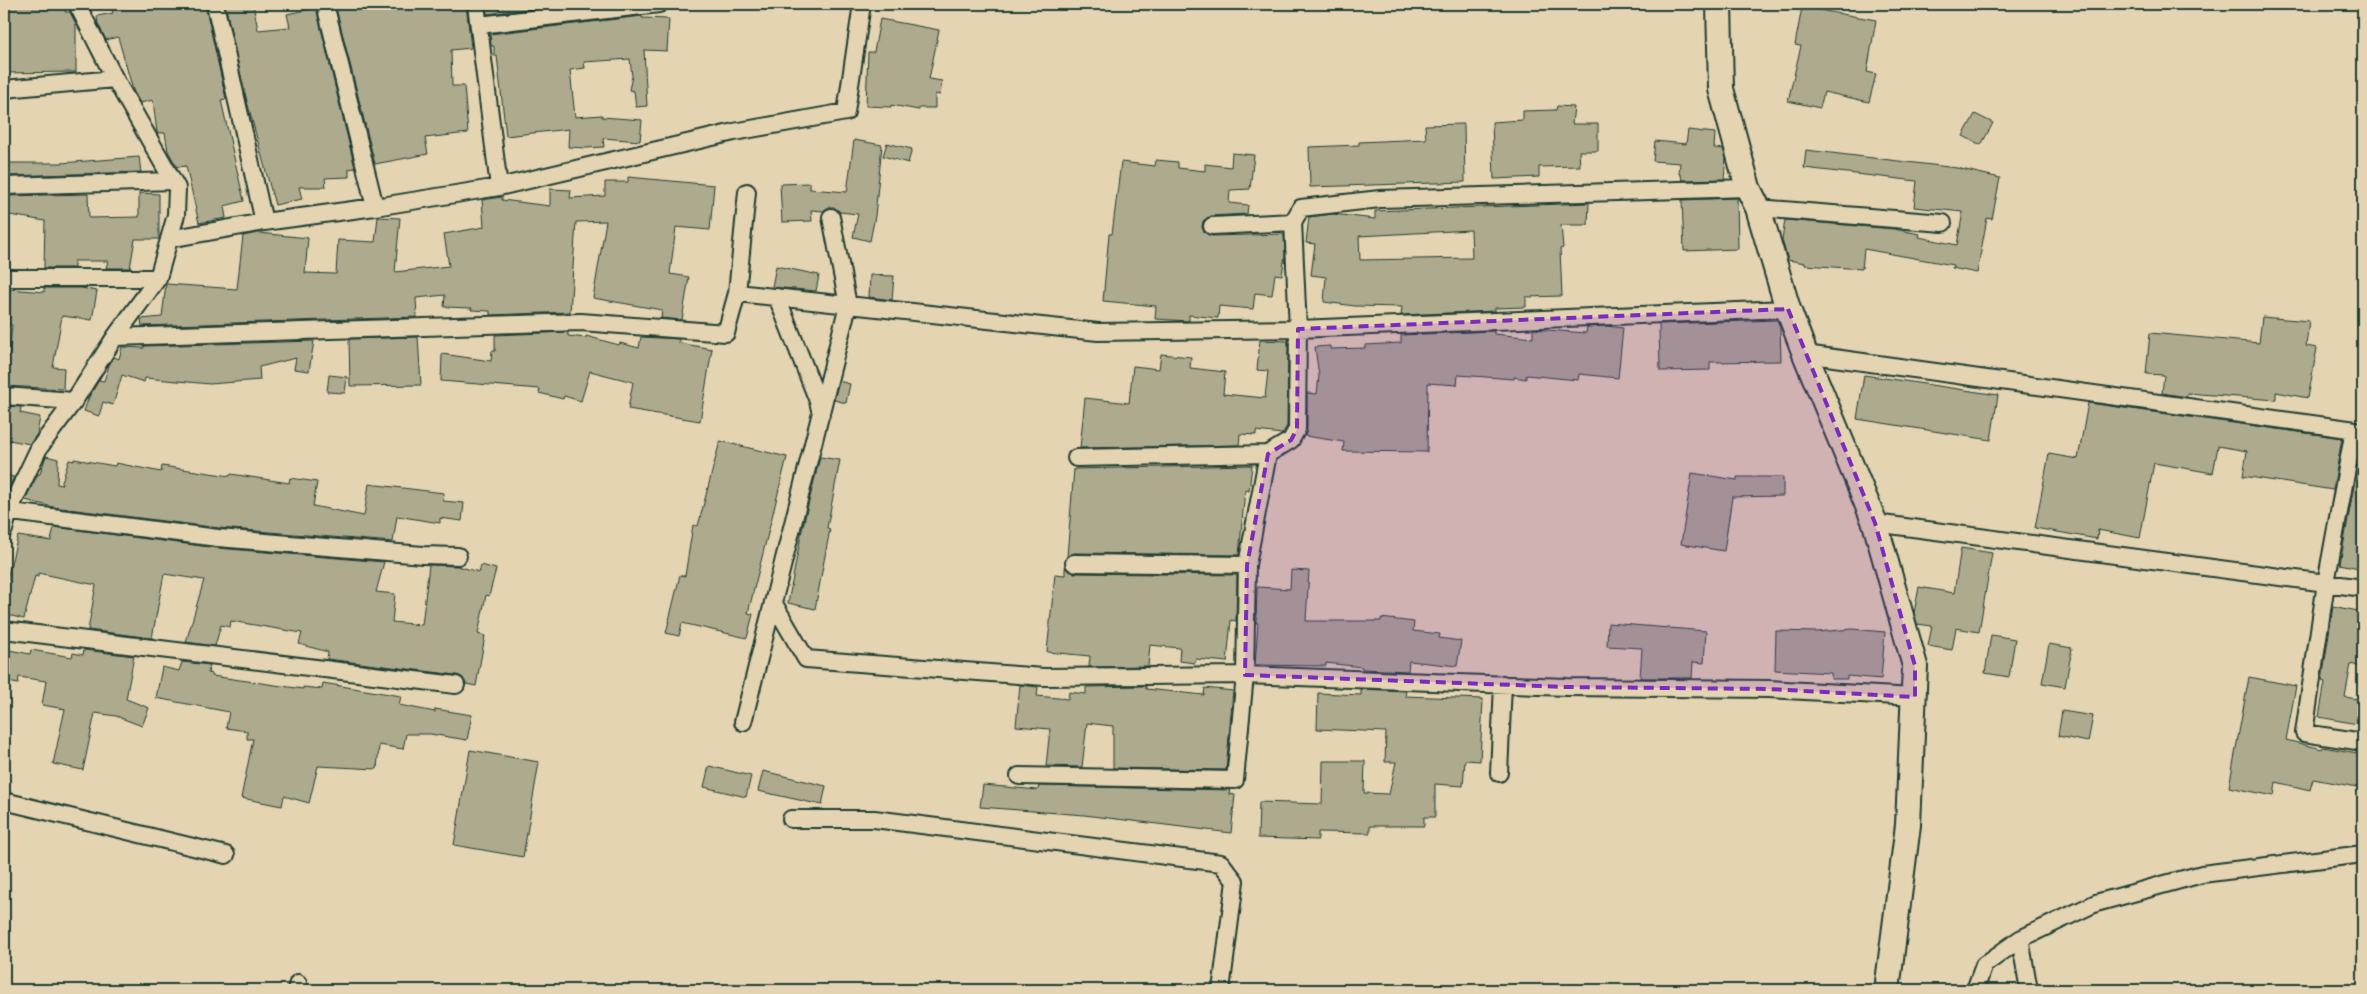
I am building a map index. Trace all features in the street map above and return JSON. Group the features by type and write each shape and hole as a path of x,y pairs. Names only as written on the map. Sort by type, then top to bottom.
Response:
{"street":[{"path":"4,530 6,511 38,448 74,401 115,337 158,278 176,215 176,188 173,181 115,79 77,4"},
{"path":"215,4 264,222"},
{"path":"325,4 375,207"},
{"path":"476,4 499,187"},
{"path":"479,25 659,4"},
{"path":"169,239 264,222 375,207 499,187 734,132 846,112 862,4"},
{"path":"1720,4 1721,89 1753,198 1788,309 1875,523 1915,666 1908,825 1887,990"},
{"path":"4,89 115,79"},
{"path":"4,186 173,181"},
{"path":"115,337 581,322 726,333 737,293 747,192"},
{"path":"1076,458 1268,454 1291,440 1297,430 1298,329 1292,222 1301,208 1380,199 1753,198 1943,223"},
{"path":"743,722 848,305 832,217"},
{"path":"1212,226 1292,222"},
{"path":"4,278 158,278"},
{"path":"737,293 1098,332 1298,329 1788,309"},
{"path":"777,297 818,401 821,414"},
{"path":"1805,354 2359,431 2326,583 2304,733 2363,742"},
{"path":"4,396 74,401"},
{"path":"1019,776 1235,780 1245,675 1247,565 1268,454"},
{"path":"6,511 218,538 423,556 458,556"},
{"path":"1875,523 2363,588"},
{"path":"1074,563 1247,565"},
{"path":"773,602 806,659 1044,677 1245,675 1567,687 1769,688 1915,697"},
{"path":"4,630 456,685"},
{"path":"1500,773 1503,684"},
{"path":"4,801 226,855"},
{"path":"791,819 874,819 1221,863 1235,881 1221,990"},
{"path":"1975,990 1984,964 2020,939 2096,903 2202,874 2363,854"},
{"path":"2020,939 2029,990"}],"highlighted area":[{"path":"1788,309 1875,523 1915,666 1915,697 1769,689 1567,687 1245,675 1247,565 1268,454 1291,440 1297,429 1298,329"}],"building":[{"path":"4,4 66,4 65,12 70,12 76,24 76,72 4,73"},
{"path":"110,4 205,4 226,99 221,100 244,201 224,206 226,218 199,223 186,166 177,167 168,151 165,133 157,133 153,100 140,103 133,90 118,37 106,40 98,24 97,16 113,13"},
{"path":"225,4 253,4 258,30 290,27 287,14 316,8 355,168 349,169 349,177 325,178 326,187 299,187 302,199 275,205 245,94"},
{"path":"335,4 466,4 471,48 451,50 452,86 464,86 468,133 425,138 428,154 375,164"},
{"path":"486,4 575,4 487,14"},
{"path":"1802,7 1876,20 1867,72 1876,74 1869,102 1824,92 1820,108 1788,101 1801,46 1795,45"},
{"path":"642,16 642,18 669,19 667,51 644,50 647,106 636,107 634,91 629,90 632,76 630,59 584,62 585,68 570,70 575,117 602,115 602,117 642,120 640,141 603,138 604,147 568,147 569,129 506,136 497,56 494,56 494,46 491,46 490,34"},
{"path":"880,19 939,30 929,79 942,81 940,95 935,94 935,108 919,108 919,110 891,105 891,107 866,106 868,52 874,52"},
{"path":"1557,106 1574,107 1572,124 1598,124 1598,151 1579,151 1580,166 1539,167 1539,177 1494,179 1492,122 1523,120 1523,111 1556,110"},
{"path":"1975,114 1993,123 1981,145 1963,136"},
{"path":"1464,124 1465,182 1310,187 1309,147 1359,145 1359,142 1426,139 1425,125"},
{"path":"1688,130 1715,133 1714,148 1723,149 1726,158 1724,179 1682,180 1679,174 1680,163 1653,161 1655,141 1686,144"},
{"path":"854,140 882,145 875,216 870,241 853,237 858,214 840,212 834,207 829,207 823,211 811,210 812,221 782,222 780,184 810,183 810,189 847,192"},
{"path":"887,143 912,149 908,163 883,156"},
{"path":"1806,150 1957,168 2000,178 1992,219 1987,218 1977,273 1952,268 1953,265 1864,249 1862,269 1805,265 1805,263 1788,260 1782,240 1785,220 1894,229 1920,234 1919,237 1957,245 1963,212 1914,207 1917,181 1804,168"},
{"path":"1232,153 1254,155 1250,189 1230,190 1229,203 1248,205 1247,214 1211,216 1203,221 1202,227 1204,232 1212,236 1284,234 1285,255 1282,275 1275,274 1272,295 1255,293 1253,309 1219,306 1218,318 1189,315 1189,321 1155,319 1156,306 1103,301 1109,234 1112,234 1121,162 1155,166 1156,160 1178,162 1178,168 1205,171 1205,164 1231,167"},
{"path":"139,157 141,172 6,176 6,163 61,163"},
{"path":"628,177 714,185 710,230 676,227 670,274 689,277 682,320 661,318 662,310 593,298 606,221 576,222 570,312 490,315 490,311 444,307 445,295 416,298 417,317 142,326 141,319 162,317 166,284 237,289 243,236 258,233 308,238 305,273 336,274 338,240 375,242 378,217 400,218 395,272 449,266 444,234 484,227 482,200 502,197 502,200 550,206 550,189 571,190 570,198 605,196 605,182 628,182"},
{"path":"139,193 159,194 159,239 135,239 130,268 106,268 108,261 74,261 74,268 44,268 45,221 4,214 6,196 88,194 89,218 139,217"},
{"path":"1737,198 1738,249 1684,251 1682,200"},
{"path":"1589,203 1588,225 1561,225 1563,248 1560,249 1562,296 1526,297 1526,307 1495,308 1495,311 1401,315 1402,307 1355,306 1324,302 1326,277 1311,275 1315,244 1306,243 1309,217 1333,214 1375,219 1375,211","holes":["1471,230 1472,258 1360,260 1359,236"]},
{"path":"776,266 819,275 816,291 772,287"},
{"path":"870,275 894,276 892,300 869,297"},
{"path":"44,288 81,288 97,291 92,320 62,316 53,367 64,368 63,389 4,386 4,355 9,356 12,325 9,325 10,289 44,292"},
{"path":"2262,317 2309,321 2306,346 2317,348 2308,398 2276,392 2276,400 2187,393 2187,397 2162,393 2164,375 2146,374 2150,333 2259,343"},
{"path":"1777,320 1780,327 1781,361 1710,362 1710,370 1660,371 1659,324"},
{"path":"1606,326 1623,328 1618,378 1579,374 1578,380 1526,375 1526,379 1514,377 1514,379 1458,375 1457,385 1428,383 1427,452 1343,451 1344,442 1305,436 1307,429 1307,393 1317,394 1319,376 1315,347 1330,346 1330,349 1365,348 1365,345 1401,343 1401,335 1494,331 1494,334 1533,338 1533,329 1586,333 1587,327"},
{"path":"568,332 568,336 586,338 586,336 639,348 641,337 679,339 679,343 712,349 700,421 628,409 633,382 590,371 581,401 564,396 563,399 539,393 540,389 441,381 442,354 491,361 492,351 495,351 495,335"},
{"path":"418,337 421,385 350,386 349,339"},
{"path":"1260,340 1288,341 1287,426 1282,434 1256,431 1256,435 1240,434 1239,445 1080,448 1085,398 1129,403 1133,366 1159,369 1161,354 1191,357 1190,368 1225,372 1223,394 1265,398 1268,371 1257,370"},
{"path":"314,341 309,371 294,369 296,358 259,367 260,380 210,384 145,378 144,382 122,375 113,405 103,402 99,416 84,411 89,397 99,380 104,381 109,365 114,357 119,359 122,347 144,348 144,346"},
{"path":"329,375 347,377 345,393 327,392"},
{"path":"1864,375 1998,395 1991,440 1857,419"},
{"path":"839,381 850,384 846,403 834,400"},
{"path":"2088,403 2342,438 2333,490 2243,476 2247,451 2218,446 2213,473 2154,463 2140,538 2098,530 2097,539 2035,528 2049,454 2078,459"},
{"path":"4,406 21,407 20,413 40,417 37,434 30,444 4,439"},
{"path":"720,441 787,457 748,613 753,614 747,638 682,623 679,636 666,633 680,575 685,576 693,525 698,526"},
{"path":"2363,441 2363,569 2340,564"},
{"path":"46,456 58,459 57,484 61,485 69,460 74,461 74,459 115,466 116,463 161,472 162,466 289,483 290,478 317,482 313,506 364,516 369,484 444,493 443,501 464,503 462,521 440,518 440,523 397,516 393,542 219,528 53,507 25,500 38,474 40,474"},
{"path":"820,457 840,460 827,528 830,529 815,609 788,603 802,530"},
{"path":"1252,465 1249,491 1245,490 1239,555 1074,553 1067,557 1074,469"},
{"path":"1692,473 1737,480 1737,477 1783,477 1783,496 1732,497 1724,551 1681,544"},
{"path":"4,475 14,477 5,496 4,495"},
{"path":"54,527 217,548 384,562 376,592 395,594 392,622 422,625 429,565 457,566 479,572 481,565 496,569 489,596 486,595 478,634 485,636 476,686 466,684 462,677 457,675 327,659 328,652 299,644 302,633 231,621 230,627 221,625 215,646 186,642 204,580 164,574 152,638 88,630 96,585 38,573 38,577 35,576 24,619 4,614 4,582 6,583 18,536 51,541"},
{"path":"1961,548 1992,553 1979,632 1956,628 1952,650 1928,646 1932,626 1917,624 1914,613 1919,587 1954,593"},
{"path":"1065,568 1074,573 1237,575 1236,621 1231,620 1227,662 1196,659 1195,663 1179,661 1180,648 1150,645 1148,666 1089,667 1090,656 1047,652 1055,574 1065,575"},
{"path":"1291,570 1309,571 1306,621 1381,621 1381,618 1414,622 1413,631 1440,634 1439,638 1461,641 1457,666 1409,661 1408,671 1362,669 1362,667 1326,663 1326,666 1255,665 1258,623 1256,623 1257,587 1290,589"},
{"path":"2333,606 2363,612 2361,667 2351,664 2345,697 2363,700 2363,725 2319,717 2325,682 2322,681"},
{"path":"1608,623 1706,631 1704,663 1693,662 1692,678 1640,678 1642,648 1607,646"},
{"path":"1852,629 1885,632 1881,679 1847,676 1847,679 1831,679 1831,673 1775,670 1776,631 1817,632"},
{"path":"1991,635 2015,639 2009,677 1985,673"},
{"path":"2049,644 2072,648 2065,687 2042,683"},
{"path":"4,649 30,654 31,650 72,657 73,653 83,655 84,650 134,656 126,699 149,708 142,726 116,716 95,713 83,770 53,764 65,709 42,705 46,681 19,677 18,684 4,681"},
{"path":"182,662 210,665 208,673 212,674 212,676 303,689 303,687 322,689 323,683 401,696 399,705 435,712 435,709 472,715 467,740 430,734 406,734 403,749 379,745 377,769 318,766 309,803 284,796 282,806 241,798 253,739 247,739 247,731 226,728 229,712 156,698 162,667 179,671"},
{"path":"2249,677 2296,686 2286,740 2322,749 2323,747 2363,754 2363,788 2313,779 2310,790 2276,782 2274,796 2229,787"},
{"path":"1020,685 1038,687 1037,696 1068,699 1069,692 1086,694 1086,687 1146,686 1146,689 1204,695 1205,688 1233,691 1226,770 1113,768 1113,726 1087,723 1082,767 1046,766 1050,729 1016,726"},
{"path":"1361,689 1406,691 1405,696 1483,699 1480,761 1465,760 1463,786 1435,784 1435,817 1424,817 1424,826 1370,826 1370,833 1318,832 1318,840 1258,838 1259,802 1322,804 1323,761 1365,761 1364,793 1389,794 1396,762 1385,762 1386,732 1317,729 1318,693 1361,695"},
{"path":"2062,711 2093,716 2088,742 2058,736"},
{"path":"470,750 539,762 523,857 454,845"},
{"path":"709,766 751,776 746,797 704,787"},
{"path":"763,771 826,786 822,805 758,791"},
{"path":"983,785 1038,790 1039,786 1230,790 1229,794 1235,795 1231,833 1084,815 980,807"}]}
